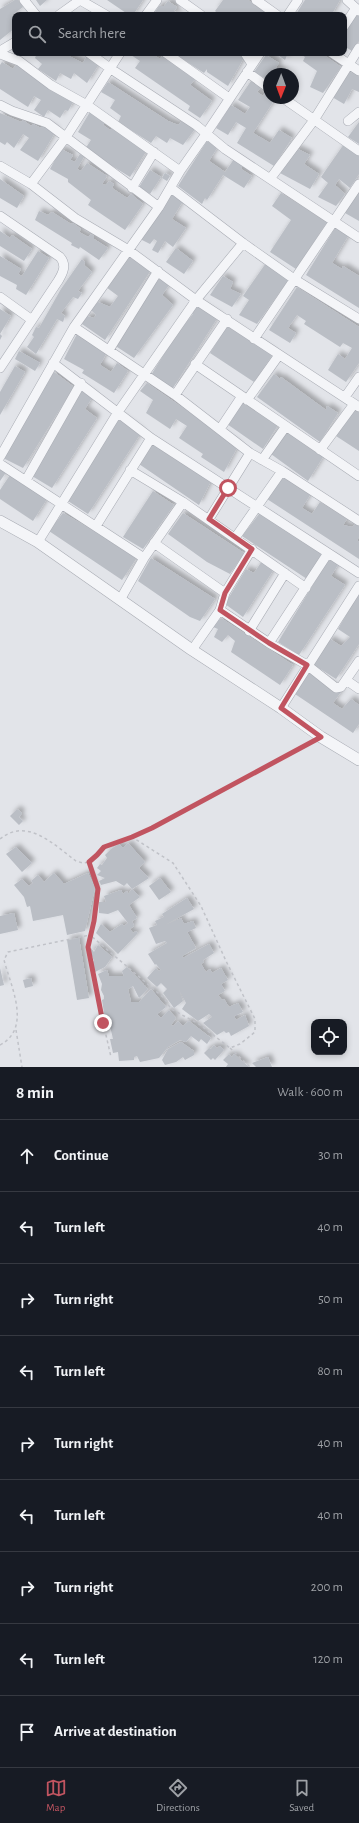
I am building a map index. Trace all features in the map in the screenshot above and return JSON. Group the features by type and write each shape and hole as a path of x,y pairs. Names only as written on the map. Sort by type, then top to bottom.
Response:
{"street":[{"path":"24,0 34,12"},
{"path":"63,12 80,0 101,12"},
{"path":"148,12 157,0"},
{"path":"180,0 197,12"},
{"path":"256,0 273,12"},
{"path":"290,12 298,0"},
{"path":"347,0 357,9 347,22"},
{"path":"0,51 12,44"},
{"path":"270,179 314,120 359,48"},
{"path":"0,54 19,61 51,85 87,105 180,171"},
{"path":"93,56 110,69 196,125 206,134 270,179 359,238"},
{"path":"31,184 66,137 118,56"},
{"path":"170,56 229,98"},
{"path":"246,56 250,68 263,82"},
{"path":"0,457 74,327 171,188 180,171 258,56"},
{"path":"336,56 359,71"},
{"path":"291,104 359,151"},
{"path":"0,105 12,111 47,123 158,207"},
{"path":"348,121 359,112"},
{"path":"132,188 154,152"},
{"path":"0,166 31,184 75,218 127,249 196,300 357,406 320,450"},
{"path":"254,339 359,184"},
{"path":"171,188 243,243 294,279 359,319"},
{"path":"0,216 64,261 62,276 0,368"},
{"path":"38,542 118,412 196,300 243,243"},
{"path":"109,350 158,271"},
{"path":"0,297 32,320"},
{"path":"175,395 227,319"},
{"path":"74,327 175,395 250,453 358,517"},
{"path":"220,429 279,355"},
{"path":"53,363 151,438 257,505 359,573"},
{"path":"195,364 359,476"},
{"path":"345,397 359,377"},
{"path":"26,480 81,383"},
{"path":"262,460 286,426"},
{"path":"96,526 151,438"},
{"path":"209,519 250,453"},
{"path":"0,464 144,558"},
{"path":"130,470 209,519 306,588"},
{"path":"236,538 257,505 282,471"},
{"path":"120,600 144,558 183,502"},
{"path":"0,521 38,542 192,650 281,708 321,737 359,760"},
{"path":"154,543 225,593"},
{"path":"192,650 220,610 225,593 252,549"},
{"path":"269,643 328,553"},
{"path":"249,631 285,573"},
{"path":"281,708 307,665 359,586"},
{"path":"220,610 249,631 307,665 336,688 341,688 359,661"},
{"path":"346,680 359,689"}],"path":[{"path":"0,839 12,831 30,831 76,861 83,863 89,862 104,847 132,837 321,737"},
{"path":"132,837 173,863 201,906 255,1019 255,1032 240,1044 230,1048"},
{"path":"89,862 98,889 94,921 88,947 90,965 111,1057"},
{"path":"90,935 164,998 171,1010 199,1024 230,1048 250,1067"},
{"path":"22,1067 16,1030 18,1018 4,960 8,952 90,935"},
{"path":"0,1045 6,1042 16,1030"}],"building":[{"path":"15,0 18,0 23,7 16,12 12,12 12,30 0,40 0,9"},
{"path":"36,0 47,0 40,6"},
{"path":"107,0 143,0 135,12 125,12"},
{"path":"223,0 248,0 265,12 216,12 215,11"},
{"path":"305,0 340,0 333,12 297,12"},
{"path":"168,1 177,7 174,11 176,12 155,12 159,6 164,6"},
{"path":"357,12 359,14 359,41 352,51 347,48 347,28"},
{"path":"36,56 69,56 83,63 87,56 99,64 87,83 74,73 71,79 60,73 56,81 38,69 42,64 35,58"},
{"path":"132,56 156,56 160,59 164,56 195,79 190,85 212,101 200,118 188,110 190,106 135,68 140,61"},
{"path":"178,56 245,56 228,86 207,72 207,69 204,73"},
{"path":"265,56 268,56 279,63 276,67 277,68 263,68 263,77 254,72"},
{"path":"279,56 287,56 285,60"},
{"path":"304,56 325,56 341,67 323,93 310,87 317,71 303,61 305,57"},
{"path":"2,62 13,69 17,63 27,69 25,72 73,102 68,111 65,110 60,118 48,110 44,117 34,110 41,100 34,96 28,107 0,89 0,65"},
{"path":"349,71 359,77 359,92 352,89 344,104 332,97"},
{"path":"251,81 261,87 257,92 263,96 263,104 272,104 253,133 270,143 279,130 292,138 274,166 237,143 246,128 236,122 228,135 216,128 231,105 245,114 250,107 238,100"},
{"path":"108,82 168,121 178,125 182,121 195,129 183,145 170,138 167,143 156,136 151,143 118,122 121,116 110,108 115,100 101,92"},
{"path":"90,112 105,122 103,125 110,130 112,128 147,150 130,177 85,149 91,140 78,132"},
{"path":"0,113 21,122 23,120 31,126 33,124 41,128 44,124 56,131 38,161 20,150 29,138 23,134 14,148 7,142 5,145 0,142"},
{"path":"359,122 359,144 348,137"},
{"path":"207,141 217,148 209,161 225,172 234,159 243,165 241,169 252,176 244,188 223,175 207,200 205,198 202,204 178,186"},
{"path":"344,144 359,154 359,174 350,188 339,179 335,185 345,194 336,206 318,197 328,183 321,177"},
{"path":"296,148 310,155 304,164 319,174 310,189 280,173"},
{"path":"61,149 73,155 70,160 75,162 80,154 84,157 77,169 81,171 87,163 107,176 102,184 106,185 109,181 114,184 112,188 127,198 131,194 143,204 125,230 88,205 91,200 68,182 68,179 50,169"},
{"path":"150,170 161,177 150,194 139,187"},
{"path":"165,173 170,176 167,181 162,178"},
{"path":"0,179 24,196 17,208 0,198"},
{"path":"359,191 359,221 345,213"},
{"path":"171,193 183,201 172,219 186,228 173,247 165,241 158,253 152,250 157,241 154,239 150,244 140,239"},
{"path":"281,193 327,222 296,269 270,252 291,220 272,206"},
{"path":"39,211 48,215 52,212 71,224 73,223 81,229 79,232 88,237 91,234 94,236 94,239 108,248 99,260 80,247 79,249 71,245 72,243 35,220"},
{"path":"335,228 348,236 332,263 342,269 343,266 359,276 359,308 306,275"},
{"path":"0,231 10,238 12,235 32,249 24,261 0,246"},
{"path":"176,248 193,261 184,274 166,262"},
{"path":"38,251 49,258 26,295 16,289 17,285 0,276 0,256 21,269 18,274 22,276"},
{"path":"129,257 151,270 105,340 82,324 87,316 94,318 96,315 91,310 98,302 110,307 118,296 106,287"},
{"path":"82,259 85,262 84,265 92,272 78,291 82,293 78,299 73,297 61,313 65,316 63,322 57,319 36,354 27,347 34,337 32,335 36,327 39,328 61,289"},
{"path":"266,263 289,279 257,324 239,315 249,300 243,296"},
{"path":"223,276 233,282 230,289 241,294 232,307 210,295"},
{"path":"160,278 169,285 162,295 173,305 134,358 114,345 144,298"},
{"path":"297,287 359,327 359,363 346,382 328,370 338,354 345,359 352,348 343,343 340,347 304,324 306,321 297,315 288,328 296,333 290,343 269,330"},
{"path":"197,304 218,317 173,388 151,375 183,324 185,324 193,314 191,312"},
{"path":"0,309 11,316 0,334"},
{"path":"228,325 273,354 254,382 210,353"},
{"path":"77,334 107,352 100,365 111,372 117,363 128,371 114,393 82,373 84,370 64,359"},
{"path":"19,351 40,363 35,371 15,359"},
{"path":"15,366 25,372 0,415 0,392"},
{"path":"54,372 74,387 23,468 3,458"},
{"path":"274,374 280,379 281,377 326,410 327,406 338,413 320,442 257,397"},
{"path":"147,383 238,446 224,472 201,457 203,454 179,438 187,426 176,419 170,429 146,413 153,400 140,391"},
{"path":"82,390 93,396 85,409 97,418 52,488 32,476"},
{"path":"241,402 278,425 263,449 227,424"},
{"path":"354,409 359,412 359,451 336,436"},
{"path":"119,417 141,433 88,514 68,501"},
{"path":"288,431 323,457 308,481 271,454"},
{"path":"152,443 211,481 199,505 139,464"},
{"path":"0,467 7,471 0,481"},
{"path":"283,474 293,480 291,482 310,495 302,508 312,514 320,502 347,519 343,525 352,527 356,524 359,526 359,537 357,540 359,542 359,559 267,499"},
{"path":"10,475 47,499 33,521 0,499 0,490"},
{"path":"153,491 174,505 143,549 123,537"},
{"path":"63,513 108,539 136,559 122,580 49,531"},
{"path":"183,513 244,553 230,574 207,562 168,534"},
{"path":"260,513 322,554 307,579 242,536"},
{"path":"330,557 339,563 331,576 345,585 299,655 278,642"},
{"path":"151,558 215,599 200,621 190,617 138,581"},
{"path":"262,561 274,569 243,617 225,604 246,569 254,573"},
{"path":"359,593 359,644 336,679 314,665 330,639 341,646 350,637 338,629"},
{"path":"221,618 293,665 280,685 231,652 235,641 228,635 222,642 214,637 218,629 213,627"},
{"path":"309,670 341,692 333,703 342,709 351,699 359,705 359,724 353,733 295,694"},
{"path":"17,809 22,813 19,817 23,821 19,825 10,816"},
{"path":"128,843 145,862 139,868 149,878 132,889 127,883 124,886 116,881 101,885 99,881 105,878 97,875 101,871 97,868 100,864 102,865 107,858 105,855 119,844 123,848"},
{"path":"16,847 32,863 22,872 6,854"},
{"path":"54,873 64,884 88,873 95,888 85,931 67,935 63,915 33,921 30,906 27,907 24,897 14,885 22,879 29,886 33,883 31,881 38,875 44,882"},
{"path":"160,878 171,892 159,900 149,886"},
{"path":"132,889 140,897 129,905 137,918 132,921 134,926 130,929 133,933 136,931 138,933 118,954 96,933 101,924 110,932 122,924 124,926 128,923 118,910 108,914 99,913 99,902 106,902 104,896 121,890 123,894 127,891 128,894"},
{"path":"187,898 194,909 165,925 181,918 184,924 193,921 196,928 187,932 196,948 182,956 183,958 209,944 214,953 203,960 204,962 201,964 206,972 210,969 212,973 221,968 228,980 221,984 225,991 218,995 222,1000 224,999 229,1007 238,1003 243,1012 234,1016 236,1020 245,1015 249,1026 231,1036 229,1032 226,1033 224,1031 217,1035 203,1023 212,1017 209,1014 198,1021 182,1009 186,1003 179,990 183,1001 174,1008 163,993 167,989 161,983 157,987 147,978 156,968 159,971 161,970 156,964 155,965 148,954 167,943 165,941 156,944 149,928 157,925 155,921 164,917 162,914"},
{"path":"14,913 18,930 0,934 0,916"},
{"path":"79,938 89,998 77,1000 67,940"},
{"path":"98,945 112,957 105,967 95,972 91,963 94,961 90,951 91,948 94,952"},
{"path":"127,967 148,989 139,998 133,986 128,989 131,1002 139,1002 151,989 166,1007 157,1014 161,1018 169,1010 176,1018 171,1025 173,1026 178,1021 183,1026 189,1021 211,1038 207,1044 201,1039 199,1042 191,1036 186,1042 180,1040 168,1047 159,1058 140,1062 137,1056 134,1057 134,1060 119,1061 118,1052 113,1053 110,1039 113,1039 110,1026 106,1026 102,1000 104,999 104,996 101,990 102,984 98,974 107,970 109,976 124,976 122,971"},
{"path":"0,968 4,985 0,986"},
{"path":"31,978 33,986 25,988 23,980"},
{"path":"181,1042 194,1051 194,1055 185,1060 183,1057 176,1062 165,1065 162,1060 168,1049"},
{"path":"214,1045 217,1048 220,1046 224,1050 215,1060 213,1058 211,1060 204,1053 209,1048 211,1049"},
{"path":"229,1054 232,1057 234,1054 249,1067 226,1067 228,1064 223,1060"},
{"path":"268,1057 272,1067 256,1067 252,1063"}],"route":[{"path":"103,1023 90,965 88,947 94,921 98,889 89,862 104,847 152,828 259,772 321,737 281,708 307,665 249,631 220,610 225,593 252,549 209,519 228,488"}]}
